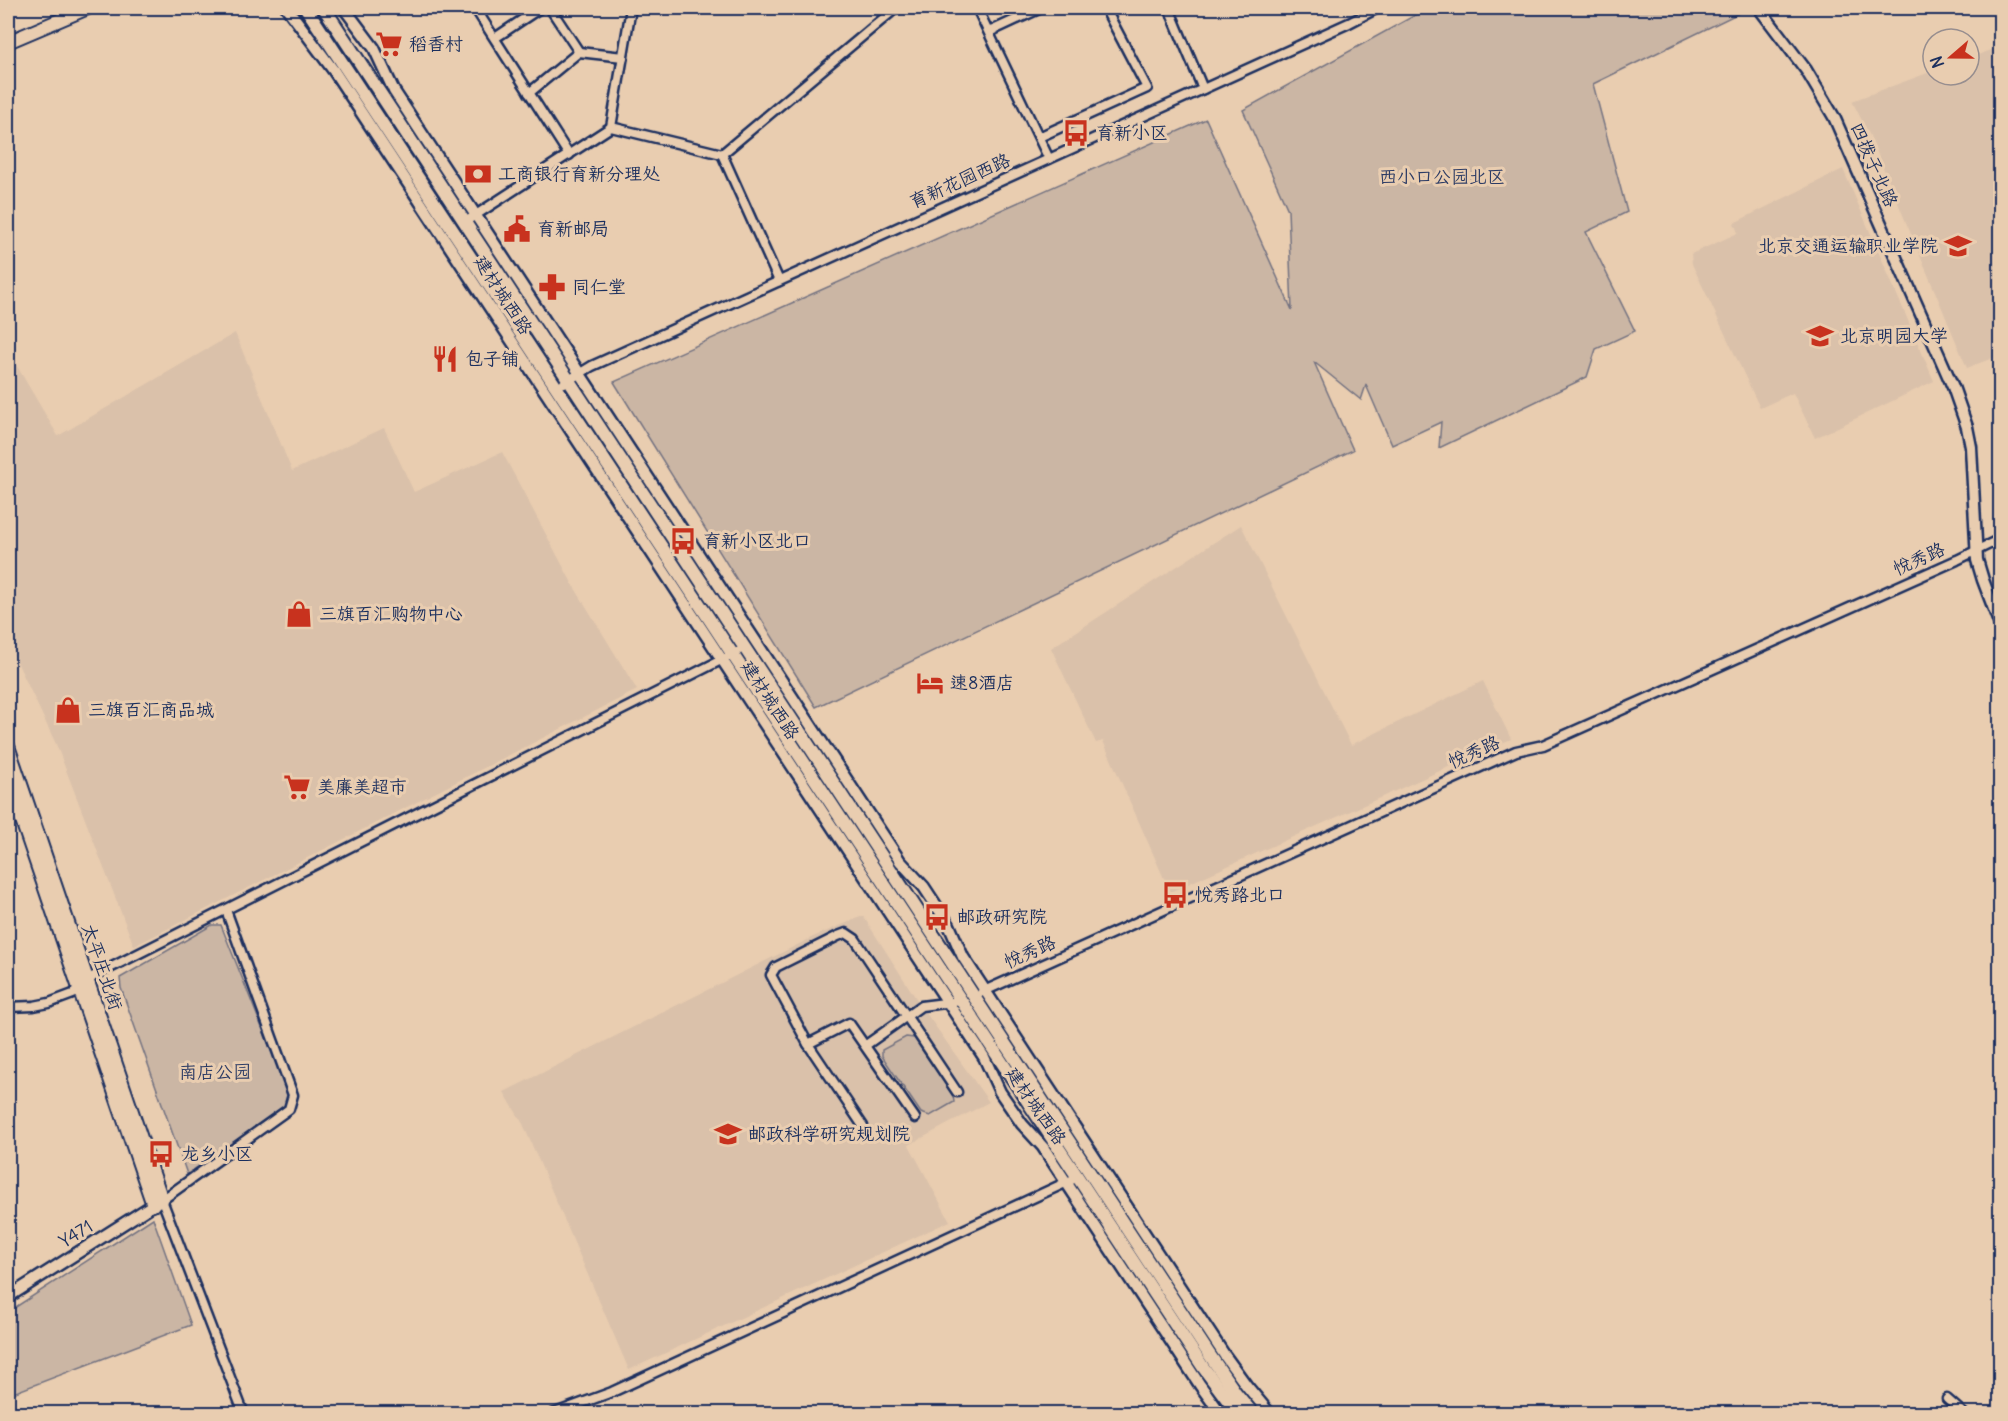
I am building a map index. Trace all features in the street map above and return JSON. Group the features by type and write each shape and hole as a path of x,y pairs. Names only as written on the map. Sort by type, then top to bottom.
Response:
{"main road":[{"path":"8,34 70,8"},
{"path":"8,42 88,8"},
{"name":"建材城西路","path":"306,8 557,387 727,657 961,1000 1212,1379 1238,1413"},
{"name":"建材城西路","path":"324,8 471,219 574,376 745,648 827,773 979,993 1222,1374 1253,1413"},
{"name":"太平庄北街","path":"8,746 83,985"},
{"name":"太平庄北街","path":"8,780 83,985 158,1202"}],"street":[{"name":"建材城西路","path":"287,8 334,71 727,657 984,1057 999,1092 1022,1124 1043,1147 1200,1385 1221,1413"},
{"name":"建材城西路","path":"345,8 374,48 394,91 471,219"},
{"path":"476,8 569,155"},
{"path":"495,38 540,8"},
{"path":"550,8 579,51"},
{"path":"471,219 611,127 631,8"},
{"path":"722,154 896,8"},
{"path":"977,8 1049,159"},
{"path":"989,32 1041,8"},
{"path":"1039,137 1147,88 1105,8"},
{"path":"1169,8 1203,89"},
{"name":"育新花园西路","path":"557,387 574,376 779,281 1378,8"},
{"name":"四拨子北路","path":"1759,8 1806,70 1834,117 1961,407 1971,447 1976,551 1980,573 2001,625"},
{"path":"529,93 579,51 623,57"},
{"path":"611,127 722,154"},
{"path":"722,154 779,281"},
{"name":"建材城西路","path":"574,376 807,719 900,861 932,898 949,924 979,993 1225,1356 1270,1413"},
{"name":"悦秀路","path":"866,1045 921,1005 961,1000 979,993 1519,750 1543,745 2001,538"},
{"path":"8,1007 42,1005 71,995 83,985 226,910 745,648"},
{"path":"807,719 827,773"},
{"path":"158,1202 289,1110 293,1095 226,910"},
{"path":"863,1126 808,1044 771,975 776,967 846,933 855,939 957,1092"},
{"path":"808,1044 849,1023 915,1118"},
{"path":"552,1413 612,1392 1078,1177"},
{"name":"Y471","path":"8,1297 158,1202"},
{"name":"太平庄北街","path":"158,1202 244,1413"},
{"path":"1947,1399 1964,1413"}],"shaded area":[{"name":"北京交通运输职业学院","path":"2000,47 2000,355 1967,368 1870,136 1852,101 1921,75 1921,87 1981,87 1981,54"},
{"name":"北京明园大学","path":"1843,169 1934,381 1815,438 1793,393 1760,408 1692,264 1691,254 1738,233 1734,223"},
{"name":"三旗百汇购物中心","path":"235,333 292,471 384,428 414,492 502,452 573,585 637,690 134,946 56,744 8,643 8,351 58,436"},
{"path":"1241,525 1351,745 1483,681 1511,739 1170,892 1103,741 1096,743 1051,648"},
{"name":"邮政科学研究规划院","path":"863,916 921,1006 989,1102 909,1145 950,1221 629,1370 523,1124 504,1092 813,937"}],"green space":[{"name":"西小口公园北区","path":"1428,8 1735,8 1739,13 1593,84 1627,212 1586,232 1635,331 1596,349 1587,377 1439,448 1441,422 1392,445 1366,385 1361,400 1314,362 1353,450 816,707 614,382 1206,119 1292,310 1288,210 1243,110"},
{"name":"南店公园","path":"212,925 221,925 288,1093 287,1107 187,1174 121,988 120,978"},
{"path":"906,1037 914,1038 953,1096 954,1102 930,1116 921,1113 882,1056 882,1050"},
{"path":"153,1218 191,1325 8,1395 8,1312"}],"place":[{"name":"稻香村","path":"389,44"},
{"name":"育新小区","path":"1076,133"},
{"name":"工商银行育新分理处","path":"478,174"},
{"name":"育新邮局","path":"517,229"},
{"name":"北京交通运输职业学院","path":"1958,246"},
{"name":"同仁堂","path":"552,287"},
{"name":"北京明园大学","path":"1820,336"},
{"name":"包子铺","path":"445,359"},
{"name":"育新小区北口","path":"683,541"},
{"name":"三旗百汇购物中心","path":"299,614"},
{"name":"速8酒店","path":"930,683"},
{"name":"三旗百汇商品城","path":"68,710"},
{"name":"美廉美超市","path":"297,787"},
{"name":"悦秀路北口","path":"1175,895"},
{"name":"邮政研究院","path":"937,917"},
{"name":"邮政科学研究规划院","path":"728,1134"},
{"name":"龙乡小区","path":"161,1154"}]}
